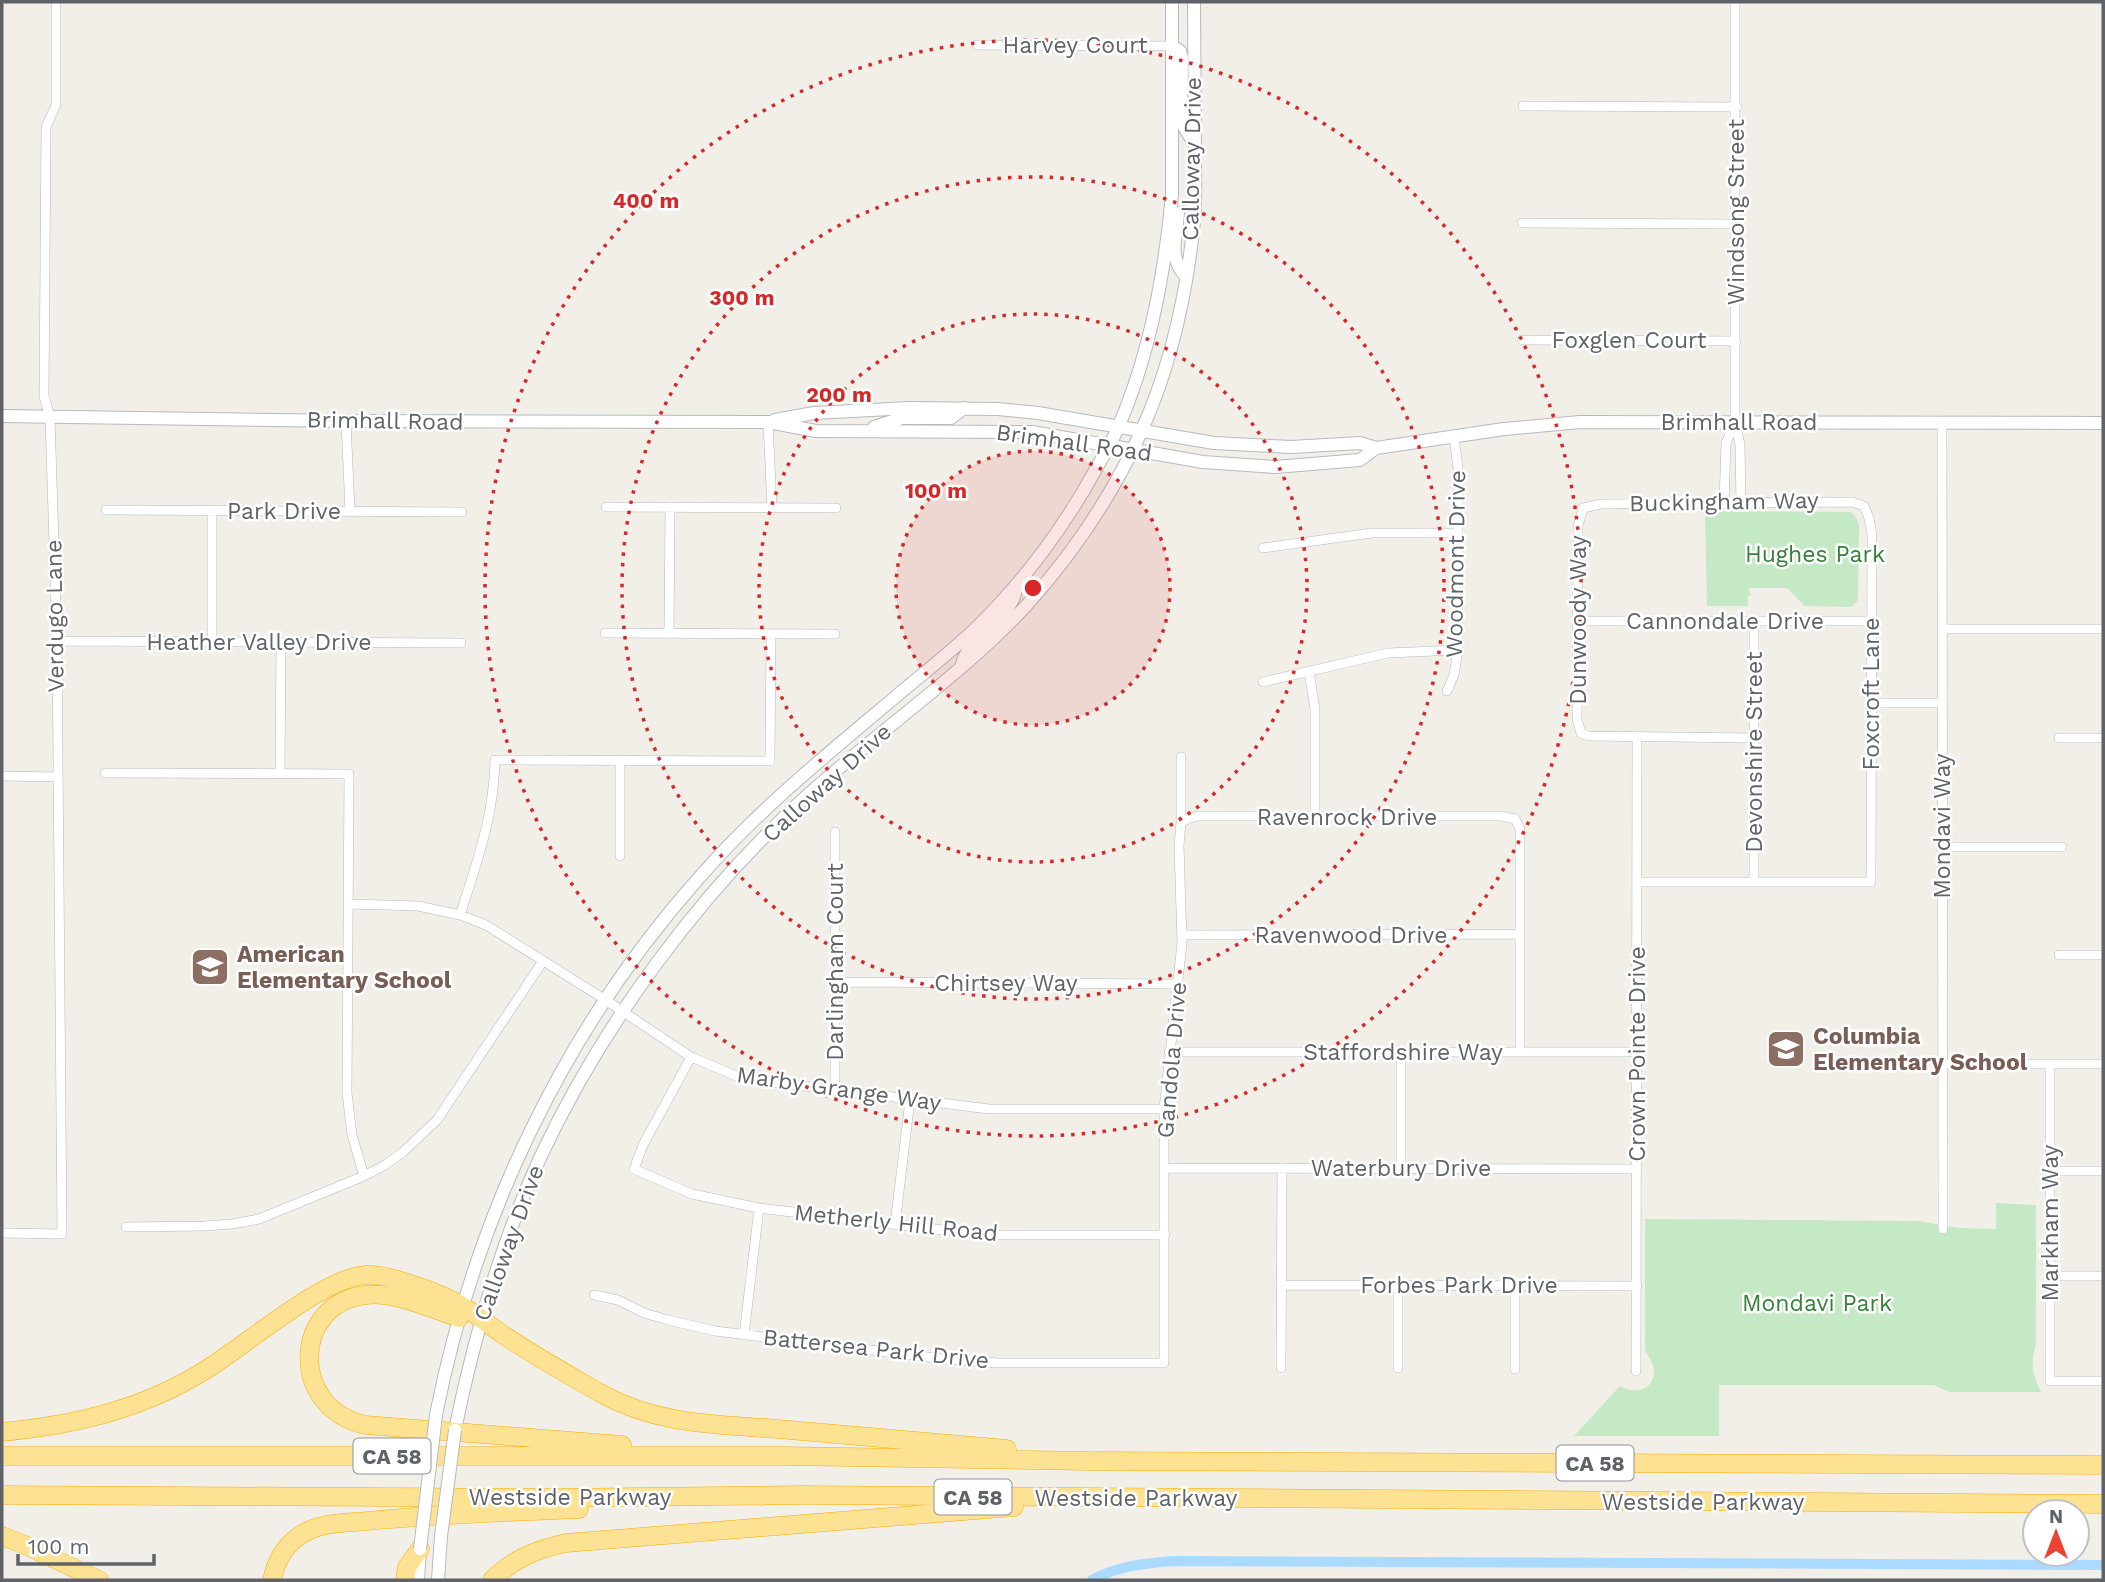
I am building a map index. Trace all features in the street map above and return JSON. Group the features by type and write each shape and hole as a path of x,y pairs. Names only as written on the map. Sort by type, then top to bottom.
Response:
{"highway":[{"path":"2,1432 74,1423 161,1394 207,1369 324,1289 352,1277 385,1276 445,1297 461,1312"},
{"path":"783,1456 500,1437 353,1422 332,1410 316,1390 309,1365 314,1337 326,1315 346,1300 356,1296 381,1294 481,1318 502,1334 602,1394 667,1418 705,1425 750,1426 1022,1451 1087,1461"},
{"name":"Westside Parkway","path":"2,1456 783,1456 1087,1461 2103,1465"},
{"name":"Westside Parkway","path":"2,1495 553,1498 802,1495 2103,1504"},
{"path":"272,1580 285,1548 302,1534 322,1526 401,1518 802,1495"},
{"path":"492,1580 526,1554 566,1543 957,1513 1097,1498"},
{"path":"2,1536 99,1580"},
{"path":"405,1580 407,1567 420,1549"}],"main road":[{"name":"Calloway Drive","path":"418,1580 429,1464 443,1381 461,1312 488,1232 519,1157 551,1088 604,999 698,878 743,831 818,761 952,650 992,612 1061,526 1119,426 1147,345 1161,281 1172,181 1172,2"},
{"name":"Calloway Drive","path":"438,1580 441,1536 458,1415 481,1318 540,1158 623,1014 685,926 750,852 806,797 1002,630 1054,573 1098,511 1142,430 1171,347 1186,277 1194,216 1194,2"},
{"path":"1172,46 1180,51 1182,58 1181,122 1195,145"},
{"path":"1172,181 1180,192 1174,260 1186,277"},
{"name":"Brimhall Road","path":"768,422 814,413 964,408 1038,413 1192,440 1291,447 1360,443 1376,447 1569,422 2103,423"},
{"path":"864,431 902,418 951,418 964,408"},
{"name":"Brimhall Road","path":"2,416 346,421 768,422 816,431 1032,432 1203,462 1275,467 1360,460 1376,447"},
{"path":"961,666 967,649 1014,600 1017,583"},
{"path":"908,711 911,696 944,666 952,650"}],"street":[{"name":"Verdugo Lane","path":"2,1233 62,1234 57,641 50,417 44,396 47,127 56,105 56,2"},
{"name":"Windsong Street","path":"1735,2 1735,422 1740,444 1741,504"},
{"name":"Harvey Court","path":"977,45 1172,46"},
{"path":"1523,106 1737,107"},
{"path":"1522,223 1736,224"},
{"name":"Foxglen Court","path":"1522,340 1735,341"},
{"path":"346,421 350,511"},
{"path":"768,422 772,508"},
{"name":"Windsong Street","path":"1724,504 1726,443 1735,422"},
{"name":"Mondavi Way","path":"1942,423 1943,1229"},
{"name":"Woodmont Drive","path":"1447,691 1454,675 1458,650 1458,468 1454,437"},
{"name":"Buckingham Way","path":"1583,508 1601,504 1838,501 1864,506"},
{"name":"Foxcroft Lane","path":"1754,882 1871,882 1872,535 1864,506"},
{"path":"606,507 836,508"},
{"path":"669,633 670,507"},
{"name":"Dunwoody Way","path":"1583,508 1578,526 1577,719 1581,733 1588,736 1637,738"},
{"name":"Park Drive","path":"106,510 462,512"},
{"path":"212,510 212,642"},
{"path":"1263,548 1372,533 1458,533"},
{"name":"Cannondale Drive","path":"1579,621 1871,621"},
{"name":"Devonshire Street","path":"1754,621 1754,882"},
{"path":"1942,629 2103,629"},
{"path":"605,633 835,634"},
{"path":"460,915 490,819 495,760 770,761 771,634"},
{"name":"Heather Valley Drive","path":"57,641 461,643"},
{"path":"280,774 281,642"},
{"path":"1263,682 1388,653 1458,650"},
{"path":"1310,671 1315,710 1315,817"},
{"path":"1871,703 1942,703"},
{"path":"1637,738 1754,738"},
{"name":"Crown Pointe Drive","path":"1636,1371 1637,738"},
{"path":"2059,738 2103,738"},
{"name":"Gandola Drive","path":"1164,1363 1164,1110 1182,935 1179,845 1181,757"},
{"path":"620,760 620,856"},
{"path":"105,773 349,774 348,1114 364,1176"},
{"path":"2,776 58,777"},
{"name":"Ravenrock Drive","path":"1181,823 1198,816 1501,816 1515,819 1520,829 1520,934"},
{"name":"Darlingham Court","path":"835,832 835,1091"},
{"path":"1942,846 2062,847"},
{"path":"1637,882 1754,882"},
{"name":"Marby Grange Way","path":"348,904 418,906 460,915 486,925 604,999 691,1058 741,1078 989,1109 1164,1110"},
{"path":"1520,934 1520,1052"},
{"name":"Ravenwood Drive","path":"1182,935 1520,934"},
{"path":"2059,955 2103,955"},
{"path":"126,1227 205,1226 259,1219 364,1176 403,1152 437,1120 543,961"},
{"name":"Chirtsey Way","path":"835,982 1177,984"},
{"path":"1401,1051 1401,1168"},
{"name":"Staffordshire Way","path":"1170,1052 1637,1052"},
{"name":"Metherly Hill Road","path":"691,1058 648,1134 634,1169 692,1194 759,1208 999,1235 1165,1235"},
{"path":"1942,1064 2103,1064"},
{"name":"Markham Way","path":"2050,1064 2050,1381 2103,1381"},
{"path":"895,1225 910,1101"},
{"name":"Waterbury Drive","path":"1165,1168 1637,1169"},
{"path":"1281,1368 1282,1168"},
{"path":"2050,1171 2103,1171"},
{"path":"744,1335 759,1208"},
{"path":"2050,1276 2103,1276"},
{"name":"Forbes Park Drive","path":"1281,1285 1637,1286"},
{"path":"1398,1285 1398,1368"},
{"path":"1515,1285 1515,1368"},
{"name":"Battersea Park Drive","path":"594,1295 618,1300 644,1313 667,1320 744,1335 971,1362 1164,1363"}],"green space":[{"name":"Hughes Park","path":"1705,511 1851,512 1859,525 1858,600 1852,607 1805,606 1787,588 1751,588 1748,590 1751,595 1748,596 1748,606 1707,606"},
{"name":"Mondavi Park","path":"1996,1203 2036,1205 2036,1343 2033,1368 2041,1392 1949,1392 1934,1385 1719,1385 1719,1436 1574,1436 1620,1386 1631,1390 1642,1389 1651,1383 1653,1378 1653,1365 1645,1350 1645,1219 1919,1221 1958,1228 1996,1229"}],"waterway":[{"path":"1092,1580 1132,1566 1174,1561 2103,1565"}],"place":[{"name":"American Elementary School","path":"210,967"},
{"name":"Columbia Elementary School","path":"1786,1049"}]}
